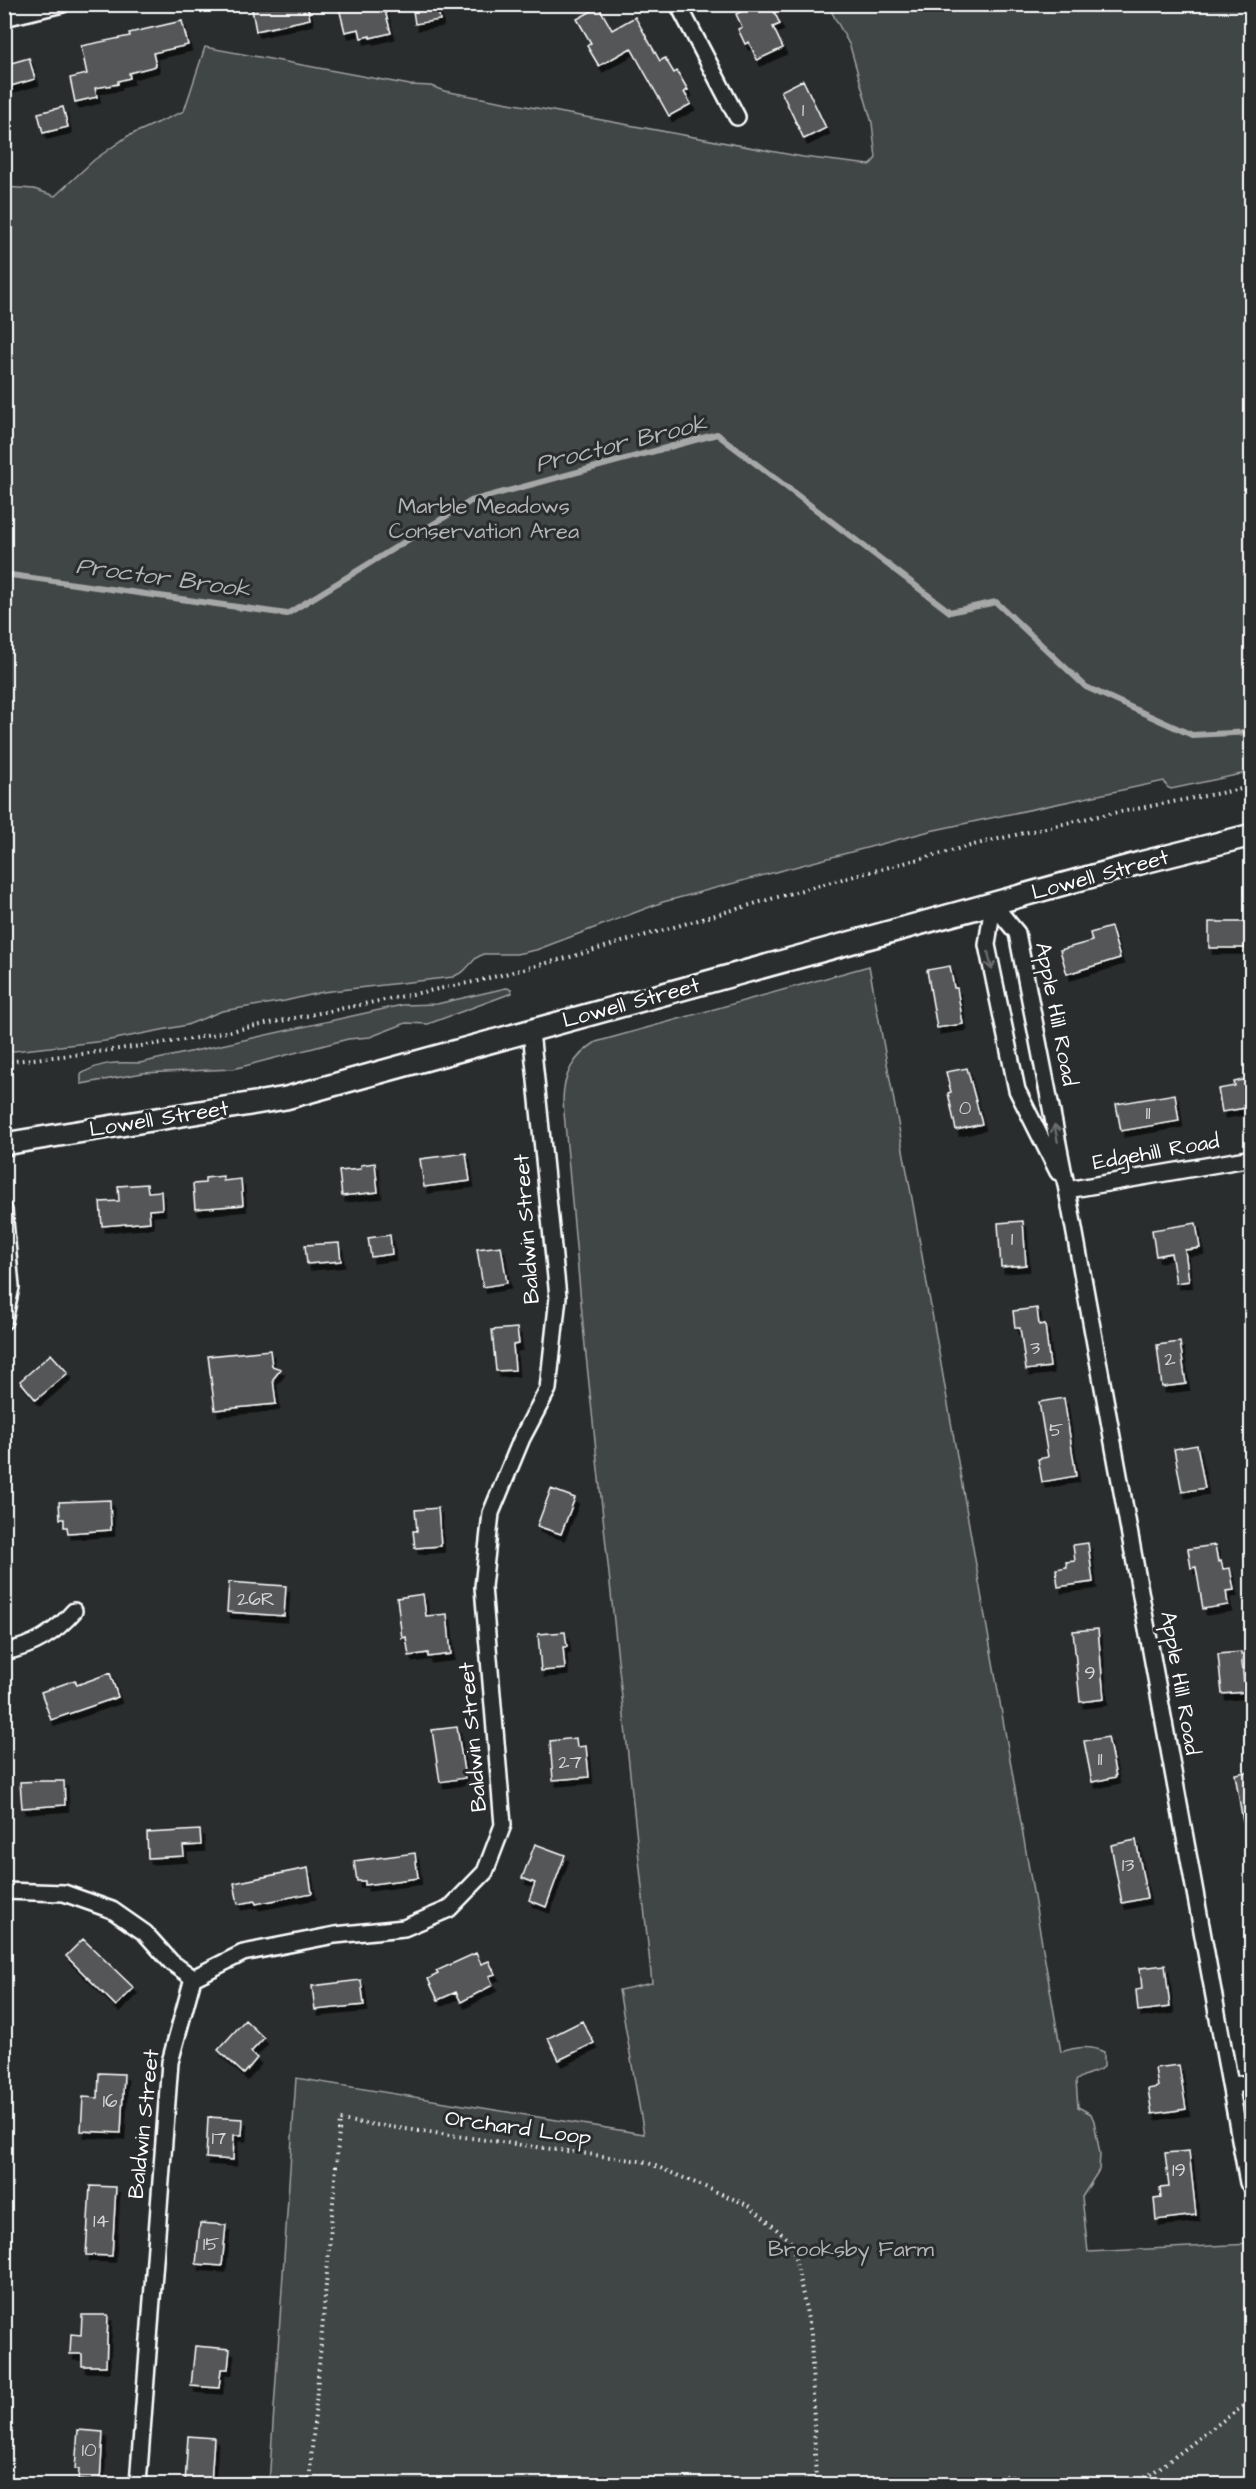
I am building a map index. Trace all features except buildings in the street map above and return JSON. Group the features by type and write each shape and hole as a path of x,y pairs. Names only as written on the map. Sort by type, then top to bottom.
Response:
{"main road":[{"name":"Lowell Street","path":"4,1144 286,1098 1251,835"}],"street":[{"path":"4,18 63,4"},
{"path":"678,4 737,117"},
{"name":"Apple Hill Road","path":"993,904 987,945 1017,1090 1067,1190"},
{"name":"Apple Hill Road","path":"993,904 1017,933 1067,1190 1248,2183"},
{"name":"Baldwin Street","path":"138,2484 170,2061 193,1978 243,1953 334,1935 404,1928 449,1909 485,1872 503,1825 483,1587 491,1513 522,1438 548,1389 558,1297 531,1031"},
{"name":"Edgehill Road","path":"1067,1190 1251,1158"},
{"path":"4,1210 11,1287 4,1321"},
{"path":"4,1652 20,1649 41,1640 59,1628 74,1611"},
{"path":"4,1891 64,1893 112,1910 145,1933 171,1962 193,1978"},
{"path":"1230,2085 1251,2083"}],"path":[{"path":"4,1062 191,1040 478,981 816,886 1005,837 1093,817 1251,787"},
{"name":"Orchard Loop","path":"309,2484 340,2120 646,2162 750,2206 792,2243 811,2333 816,2484"},
{"path":"1135,2484 1154,2473 1217,2422 1251,2401"},
{"path":"996,2484 1006,2476 1052,2484"}],"green space":[{"name":"Marble Meadows Conservation Area","path":"828,5 1251,5 1251,772 1171,789 1164,781 930,831 663,902 536,950 516,954 483,954 464,971 453,977 323,992 285,1001 222,1011 187,1025 105,1041 5,1052 5,187 34,189 55,196 94,160 128,136 184,111 205,47 410,85 431,86 444,91 803,157 870,165 876,158 872,123 850,46"},
{"name":"Brooksby Farm","path":"869,966 913,1204 1061,2052 1093,2048 1104,2052 1104,2067 1076,2081 1078,2107 1091,2114 1100,2154 1099,2170 1082,2197 1088,2252 1251,2244 1251,2484 269,2484 296,2078 644,2134 619,1990 652,1983 584,1336 563,1101 568,1074 582,1053 596,1042"},
{"path":"506,988 511,989 512,993 428,1024 406,1023 370,1037 348,1039 233,1069 143,1073 81,1084 81,1074 102,1065 140,1063 402,1005 437,1004"}],"waterway":[{"name":"Proctor Brook","path":"4,574 287,614 471,501 717,434 950,612 996,602 1086,687 1192,735 1252,732"}]}
